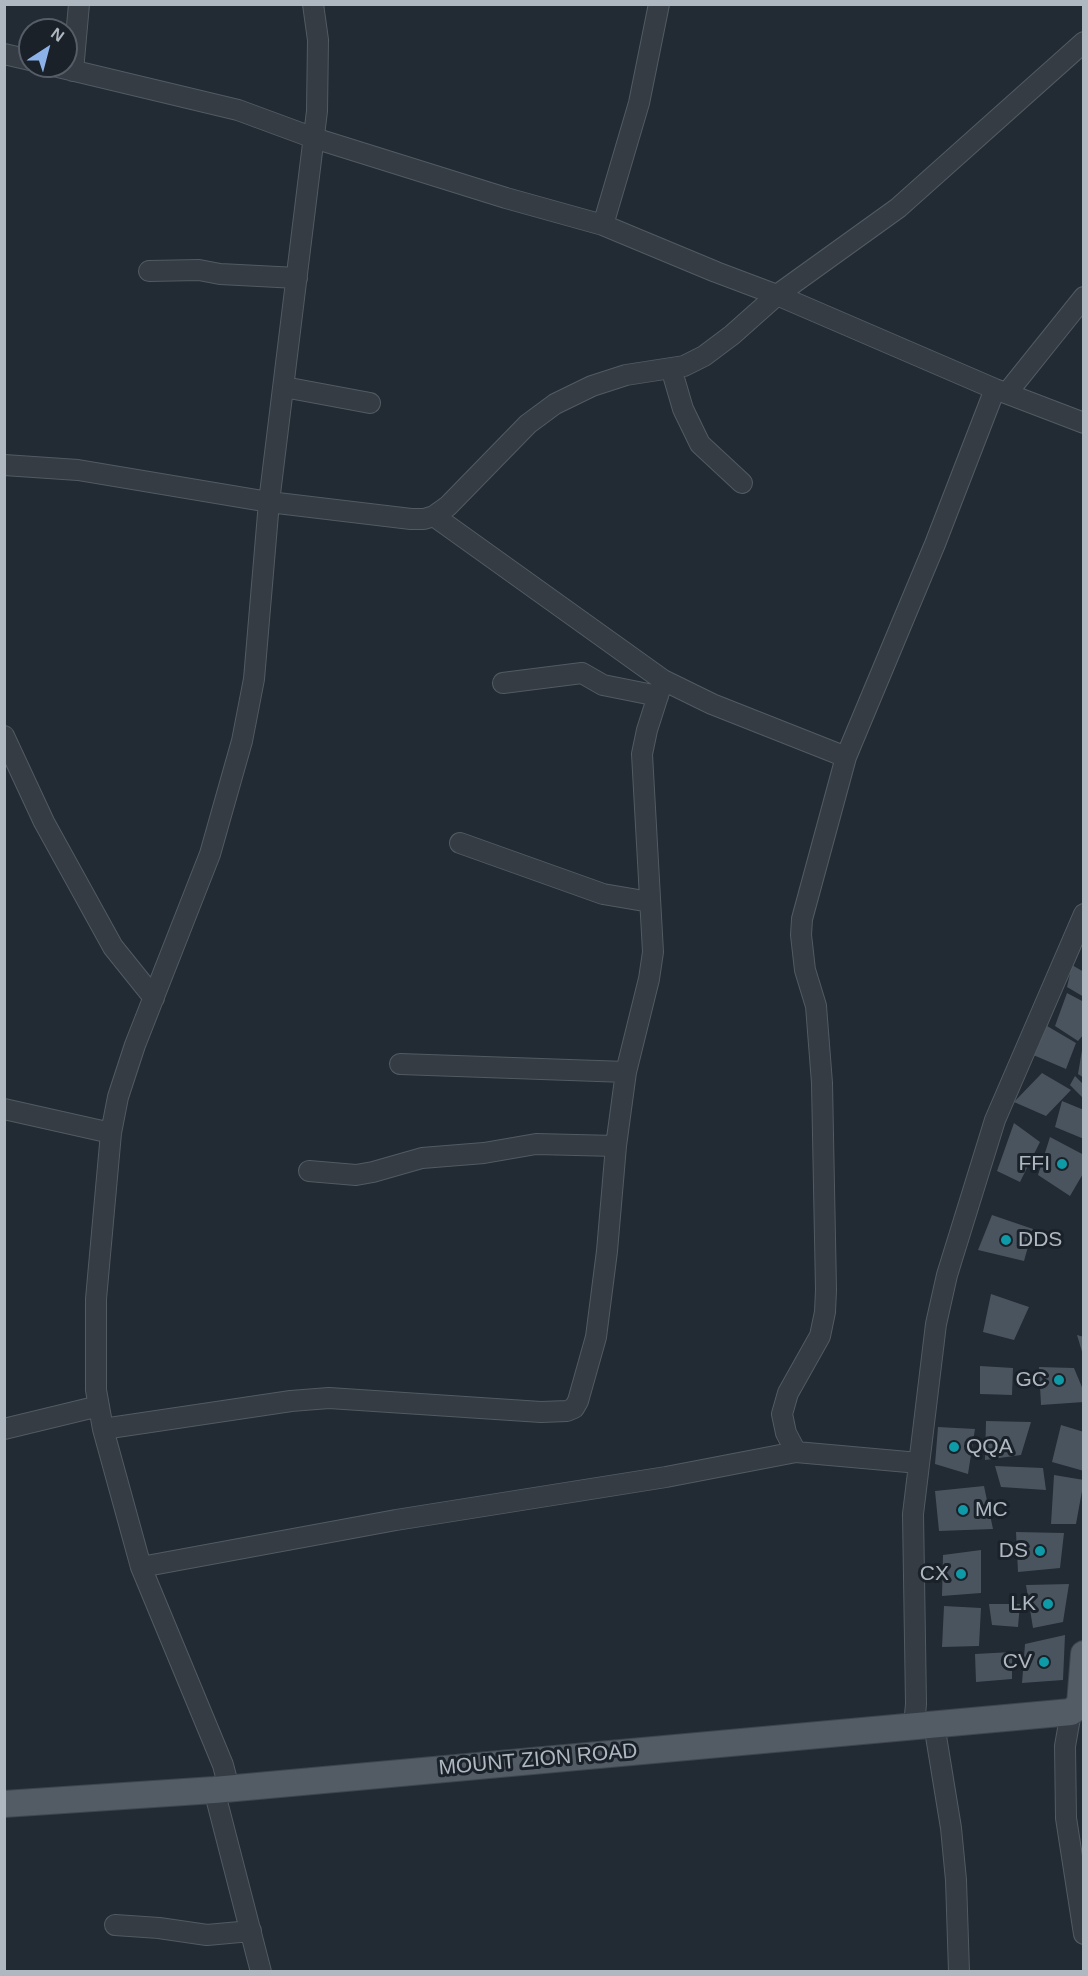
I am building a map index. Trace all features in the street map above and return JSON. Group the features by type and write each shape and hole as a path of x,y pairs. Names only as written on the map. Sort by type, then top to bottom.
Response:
{"main road":[{"path":"1078,1707 1083,1654"},
{"name":"MOUNT ZION ROAD","path":"4,1804 221,1789 924,1725 1078,1707"}],"street":[{"path":"261,1971 221,1789 224,1765 141,1567 103,1430 96,1390 96,1299 111,1133 124,1077 210,854 242,741 254,679 269,502 317,111 318,40 313,4"},
{"path":"603,225 639,104 659,4"},
{"path":"4,465 78,470 269,502 411,519 434,516 448,506 528,424 555,404 592,386 626,375 684,366 704,356 732,335 777,295 898,208 1083,42"},
{"path":"78,71 238,111 314,138 506,198 603,225 1083,423"},
{"path":"149,270 199,270 220,274 297,278"},
{"path":"796,1452 786,1433 782,1414 788,1393 820,1336 825,1312 826,1290 822,1083 816,1006 805,970 801,936 805,903 846,757 1001,391 1083,297"},
{"path":"671,368 683,409 700,444 742,483"},
{"path":"284,387 370,403"},
{"path":"434,516 661,688"},
{"path":"503,683 582,673 603,685 661,688 712,704 846,757"},
{"path":"103,1430 291,1401 330,1398 541,1412 567,1411 574,1408 596,1337 626,1072 649,979 653,952 642,754 646,730 661,688"},
{"path":"4,736 44,822 113,947 154,998"},
{"path":"460,843 603,894 650,902"},
{"path":"959,1971 956,1880 951,1828 924,1725 916,1704 913,1514 936,1324 957,1244 995,1120 1083,914"},
{"path":"400,1064 626,1072"},
{"path":"4,1108 111,1133"},
{"path":"309,1171 356,1175 422,1158 484,1154 536,1144 616,1146"},
{"path":"4,1430 99,1406"},
{"path":"141,1567 396,1520 655,1479 796,1452 919,1463"},
{"path":"1078,1707 1065,1746 1066,1818 1083,1934"},
{"path":"115,1925 207,1935 251,1931"}],"building":[{"path":"1072,965 1084,972 1084,997 1067,987"},
{"path":"1067,993 1084,1002 1084,1034 1078,1041 1055,1026"},
{"path":"1042,1023 1076,1043 1066,1069 1031,1054"},
{"path":"1082,1050 1084,1050 1084,1078 1078,1074"},
{"path":"1042,1073 1071,1090 1046,1116 1014,1102"},
{"path":"1075,1076 1084,1085 1084,1099 1070,1085"},
{"path":"1062,1101 1084,1110 1084,1139 1055,1127"},
{"path":"1014,1123 1040,1142 1020,1182 997,1171"},
{"name":"FFI","path":"1050,1137 1084,1155 1084,1172 1070,1196 1038,1175"},
{"name":"DDS","path":"992,1215 1033,1229 1024,1261 978,1250"},
{"path":"991,1294 1029,1307 1014,1340 983,1332"},
{"path":"1077,1335 1084,1337 1084,1355 1083,1355"},
{"path":"980,1366 1013,1368 1012,1395 980,1394"},
{"name":"GC","path":"1039,1367 1074,1368 1084,1392 1084,1402 1041,1405"},
{"path":"986,1421 1031,1422 1021,1455 985,1460"},
{"path":"1061,1425 1084,1432 1084,1471 1052,1462"},
{"name":"QQA","path":"938,1427 975,1429 968,1474 935,1464"},
{"path":"995,1466 1043,1468 1046,1490 1001,1487"},
{"path":"1054,1475 1084,1480 1076,1524 1051,1524"},
{"name":"MC","path":"984,1486 993,1529 939,1531 935,1491"},
{"name":"DS","path":"1016,1532 1064,1533 1060,1568 1018,1572"},
{"name":"CX","path":"981,1550 981,1593 942,1596 943,1555"},
{"name":"LK","path":"1069,1584 1063,1622 1033,1628 1026,1585"},
{"path":"989,1604 1020,1604 1018,1627 992,1625"},
{"name":"CX","path":"944,1606 981,1608 979,1646 942,1647"},
{"name":"CV","path":"1065,1635 1063,1680 1022,1683 1025,1644"},
{"path":"1012,1652 1012,1679 976,1682 975,1654"}],"place":[{"name":"FFI","path":"1062,1164"},
{"name":"DDS","path":"1006,1240"},
{"name":"GC","path":"1059,1380"},
{"name":"QQA","path":"954,1447"},
{"name":"MC","path":"963,1510"},
{"name":"DS","path":"1040,1551"},
{"name":"CX","path":"961,1574"},
{"name":"LK","path":"1048,1604"},
{"name":"CV","path":"1044,1662"}]}
